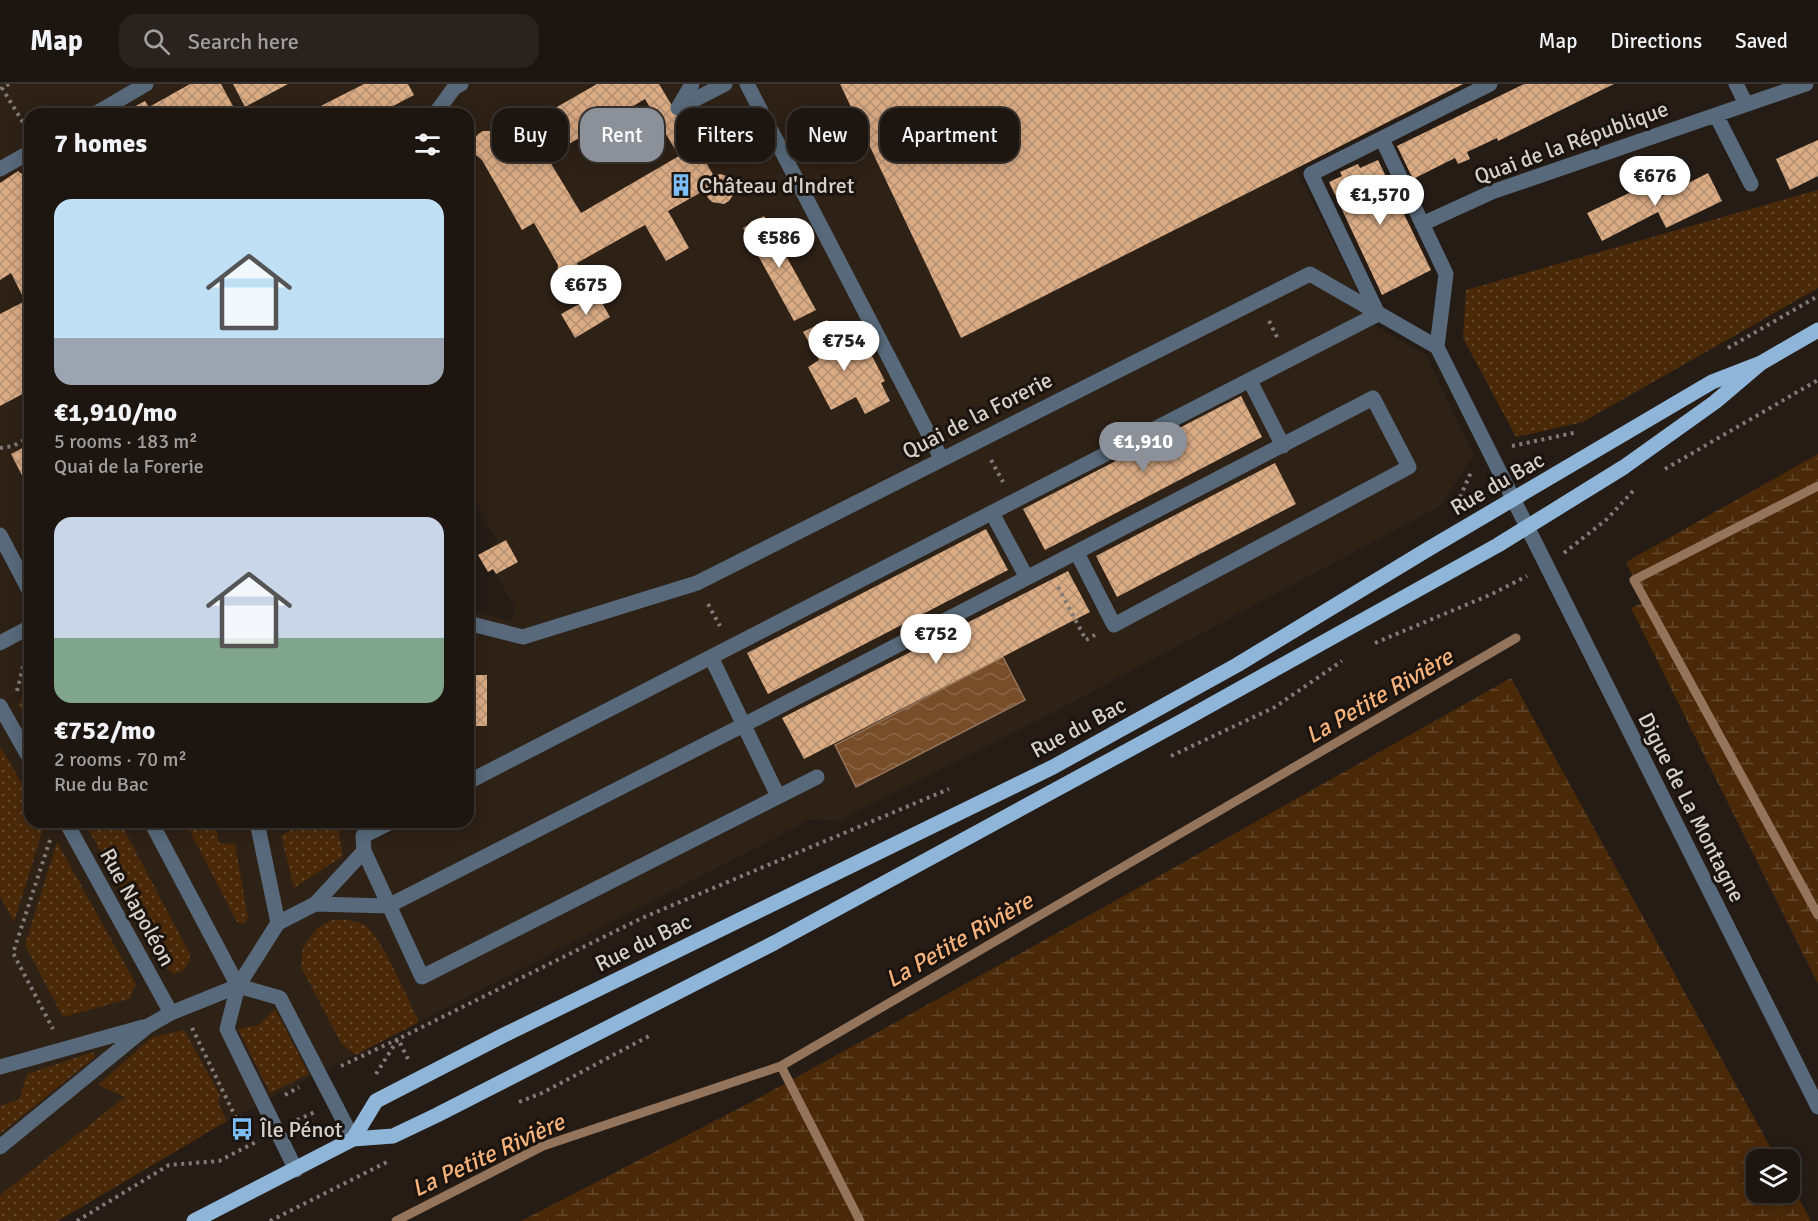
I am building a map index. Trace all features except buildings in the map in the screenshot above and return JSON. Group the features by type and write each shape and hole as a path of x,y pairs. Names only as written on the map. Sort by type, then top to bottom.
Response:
{"main road":[{"name":"Rue du Bac","path":"352,1139 375,1101 504,1035 1053,767 1113,735 1237,665 1712,382 1761,363 1818,330"},
{"name":"Rue du Bac","path":"194,1221 352,1139 393,1136 410,1128 774,943 1192,715 1527,527 1624,467 1715,402 1761,363"}],"street":[{"path":"105,108 146,84"},
{"path":"439,108 454,88 461,84"},
{"path":"692,84 678,108 725,84"},
{"path":"747,84 941,458"},
{"path":"474,779 1378,314 1311,174 1490,84"},
{"path":"1736,84 1746,104"},
{"name":"Quai de la République","path":"1422,224 1492,192 1806,84"},
{"path":"1716,115 1751,184"},
{"path":"1382,139 1446,274 1437,347"},
{"path":"0,169 24,155"},
{"name":"Quai de la Forerie","path":"474,625 523,637 697,583 1310,274 1437,347"},
{"name":"Digue de La Montagne","path":"1437,347 1818,1107"},
{"path":"1250,381 1283,446"},
{"path":"315,904 388,906 744,725 1373,398 1409,467 1114,625 1077,552"},
{"path":"992,513 1027,578"},
{"path":"0,535 24,581"},
{"path":"0,643 24,630"},
{"path":"711,657 778,796"},
{"path":"0,706 24,748"},
{"path":"379,828 363,836 364,851 422,977 817,777"},
{"name":"Rue Napoléon","path":"69,828 171,1013"},
{"path":"155,828 238,986"},
{"path":"258,828 278,923"},
{"path":"296,1170 227,1029 238,986 278,923 315,904 364,851"},
{"path":"0,1146 148,1026 171,1013 238,986 280,998 352,1139"},
{"path":"0,1067 148,1026"}],"path":[{"path":"9,84 2,88 24,123"},
{"path":"1258,299 1289,361"},
{"path":"1662,471 1818,380"},
{"path":"980,439 1013,502"},
{"path":"0,448 13,446 24,440"},
{"path":"1369,646 1492,594 1547,567 1607,519 1641,483"},
{"path":"15,696 24,663"},
{"path":"370,1084 398,1039 642,918 959,785"},
{"path":"52,833 13,953 62,1048"},
{"path":"77,1221 169,1166 219,1161 334,1102"}],"shaded area":[{"path":"0,84 1463,84 1296,169 1376,326 1426,355 1474,455 1441,506 1060,709 839,821 810,820 227,1121 58,1221 0,1221"}],"green space":[{"path":"1818,190 1818,288 1583,422 1516,437 1463,338 1466,290"},
{"path":"1818,454 1818,984 1631,608 1645,601 1626,562"},
{"path":"1511,678 1771,1149 1746,1149 1746,1203 1800,1203 1800,1201 1811,1221 521,1221 757,1099"},
{"path":"24,689 24,715 19,706"},
{"path":"0,746 24,787 24,828 43,828 14,922 0,896"},
{"path":"87,828 123,828 190,954 189,962 182,972 173,974 166,968"},
{"path":"188,828 216,828 219,843 235,844 248,918 244,924 237,922"},
{"path":"297,828 338,828 343,856 294,888 281,835"},
{"path":"57,842 136,984 129,999 63,1017 25,945"},
{"path":"333,920 356,922 371,931 386,954 419,1022 356,1055 341,1043 301,967 303,947 318,927"},
{"path":"275,1009 309,1074 270,1093 238,1029 259,1025"},
{"path":"184,1030 220,1095 218,1103 227,1121 58,1221 0,1221 0,1195 125,1097 98,1085 151,1038"},
{"path":"93,1052 95,1057 0,1134 0,1106 19,1099 27,1074"}],"water":[{"path":"1003,657 1025,700 856,787 835,745"}],"waterway":[{"path":"1818,486 1634,580 1818,915"},
{"name":"La Petite Rivière","path":"396,1221 543,1146 781,1066 1516,638"},
{"path":"781,1066 860,1221"}],"place":[{"name":"Château d'Indret","path":"681,185"},
{"name":"Île Pénot","path":"242,1129"}]}
